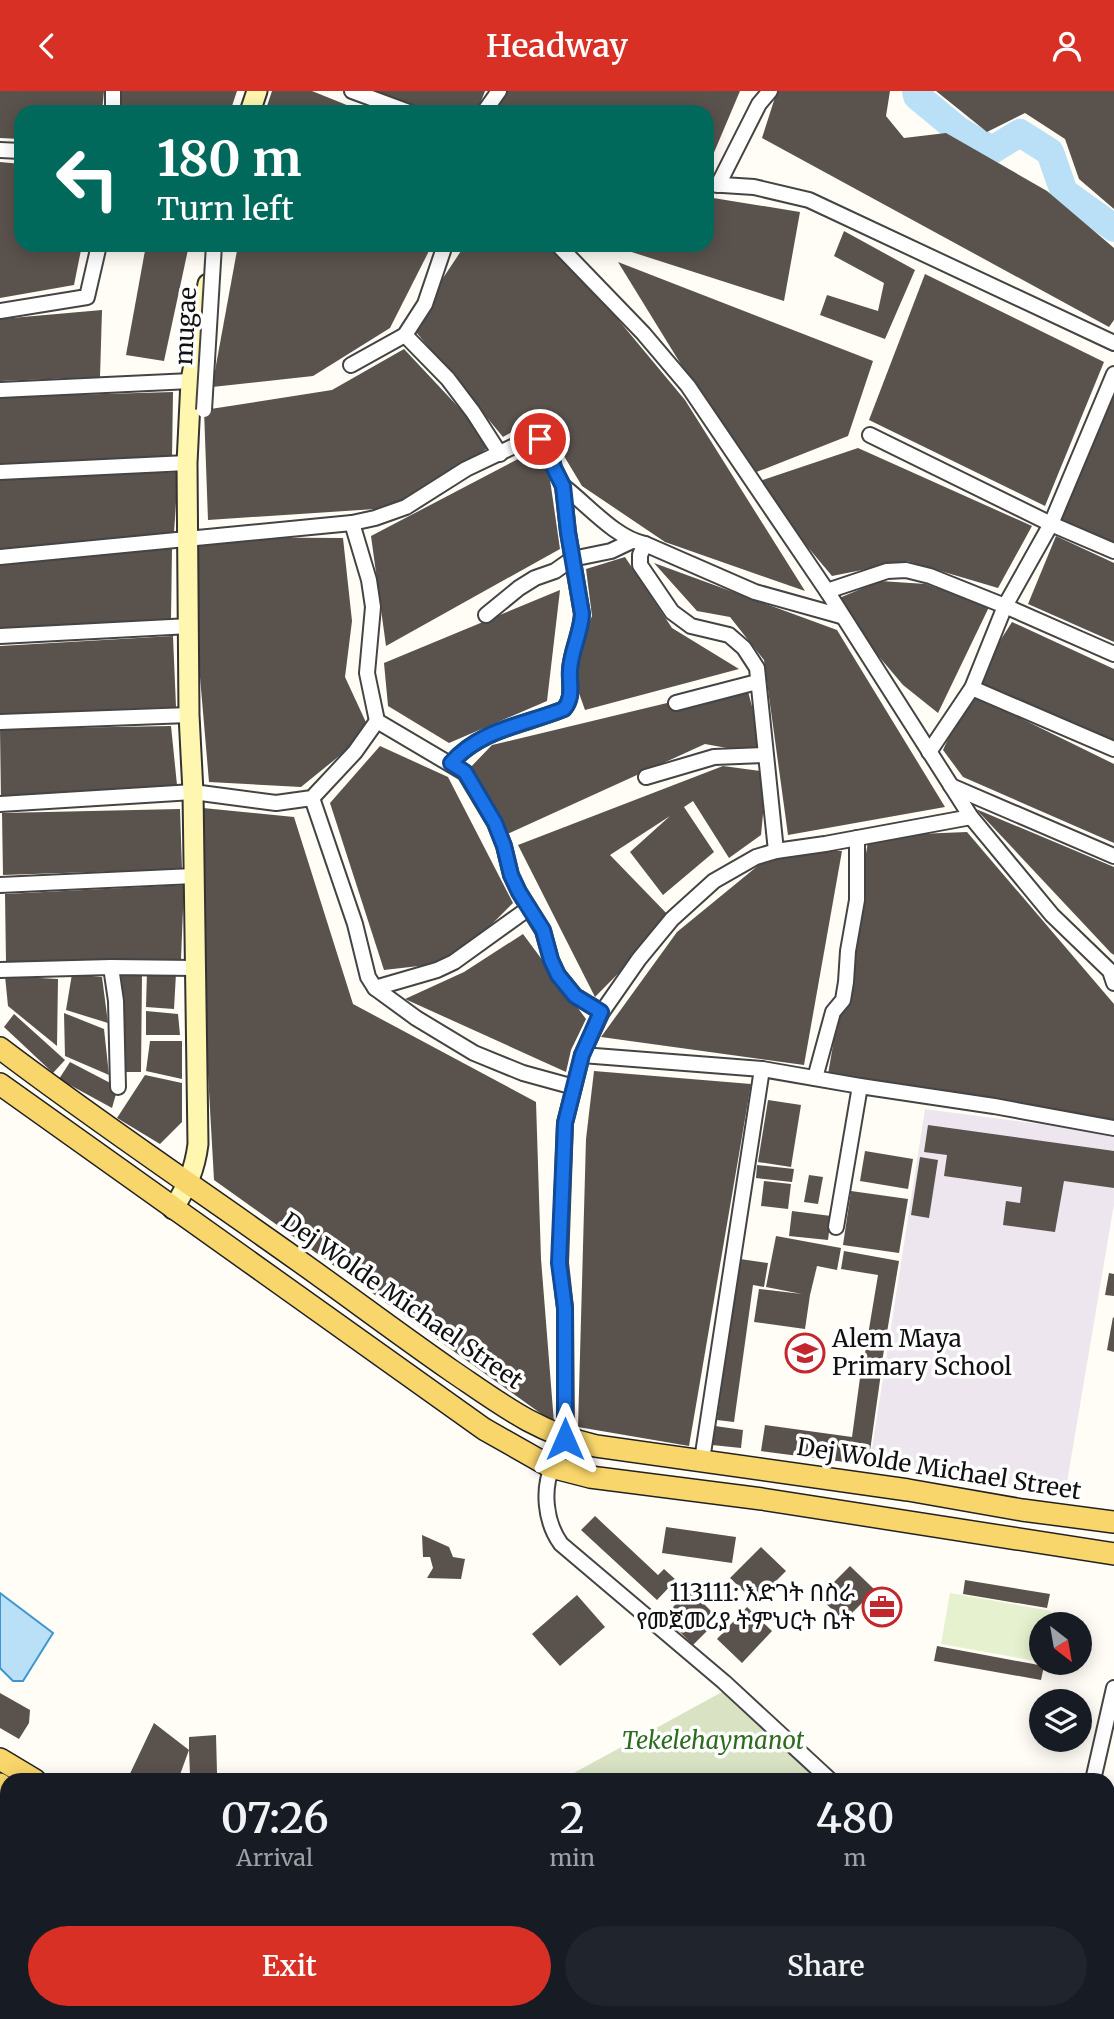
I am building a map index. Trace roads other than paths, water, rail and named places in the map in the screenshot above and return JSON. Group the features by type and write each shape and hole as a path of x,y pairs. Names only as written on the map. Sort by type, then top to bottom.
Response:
{"main road":[{"path":"173,1209 189,1183 198,1144 187,463 191,381 214,252"},
{"name":"Dej Wolde Michael Street","path":"0,1048 64,1098 189,1183 491,1416 551,1467 614,1481 762,1499 1114,1554"},
{"name":"Dej Wolde Michael Street","path":"0,1084 173,1209 491,1416 533,1424 565,1439 596,1446 1114,1522"},
{"path":"899,1520 908,1490"},
{"path":"0,1759 23,1773"}],"street":[{"path":"352,91 389,105"},
{"path":"714,182 759,104 770,91"},
{"path":"714,184 754,187 809,200 1114,344"},
{"path":"0,311 87,297 97,252"},
{"name":"mugae","path":"204,409 215,252"},
{"path":"351,365 405,335 425,303 443,252"},
{"path":"565,252 643,333 688,386 827,591 971,817 1052,915 1113,976"},
{"path":"405,335 448,379 500,454"},
{"path":"929,752 972,688 1005,606 1051,524 1114,374"},
{"path":"0,390 191,381"},
{"path":"870,435 1051,524 1114,551"},
{"path":"0,557 352,523 405,507 466,469 531,437 540,439 550,452 563,486 582,614 570,668 571,689 568,705 559,711 523,721 482,738 460,753 451,763"},
{"path":"0,472 187,463"},
{"path":"563,486 608,525 638,543 755,592 841,615"},
{"path":"0,804 194,792 276,803 312,798 355,752 377,721 367,673 373,607 369,580 352,523"},
{"path":"486,615 535,578 555,571 572,559 638,543"},
{"path":"638,543 640,565 672,612 691,626 729,635 744,648 757,668 776,851"},
{"path":"827,591 887,571 906,570 930,576 1005,606 1114,654"},
{"path":"0,636 190,626"},
{"path":"676,703 757,682"},
{"path":"972,688 1114,749"},
{"path":"0,722 189,715"},
{"path":"377,721 465,772 495,823 511,875 543,930 558,975 575,996 601,1012"},
{"path":"646,777 714,757 765,755"},
{"path":"951,786 1114,856"},
{"path":"312,798 355,924 368,977 375,988 415,1019 474,1053 523,1073 574,1087"},
{"path":"822,1773 724,1682 554,1535 548,1517 547,1496 551,1467 565,1439 565,1308 559,1263 565,1123 582,1055 601,1012 672,919 714,881 756,857 776,851 971,817"},
{"path":"816,1078 833,1012 843,1000 857,900 857,838"},
{"path":"0,885 194,876"},
{"path":"375,988 454,962 529,908"},
{"path":"111,967 118,1029 118,1087"},
{"path":"0,970 195,968"},
{"path":"582,1055 762,1069 1114,1128"},
{"path":"702,1460 762,1069"},
{"path":"836,1227 859,1086"},
{"path":"1095,1773 1114,1688"}],"water":[{"path":"0,1593 53,1633 23,1681 13,1681 0,1668"}],"waterway":[{"path":"916,91 917,96 958,130 992,150 1020,133 1050,152 1064,192 1114,228"}],"place":[{"name":"Alem Maya Primary School","path":"805,1353"},
{"name":"113111: እድገት በስራ የመጀመሪያ ትምህርት ቤት","path":"882,1607"}],"park label":[{"name":"Tekelehaymanot","path":"713,1741"}]}
